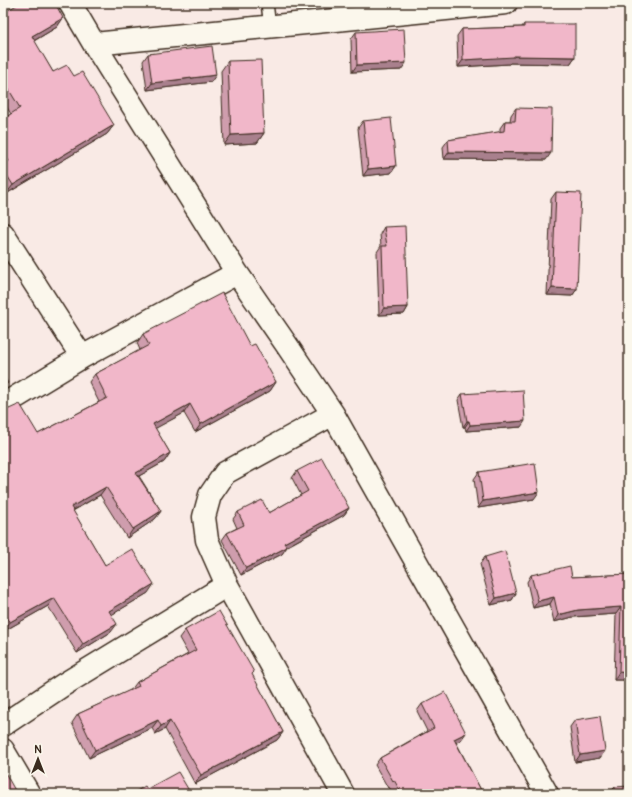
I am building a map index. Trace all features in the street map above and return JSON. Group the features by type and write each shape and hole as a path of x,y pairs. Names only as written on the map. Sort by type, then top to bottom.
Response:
{"street":[{"path":"70,3 237,273 332,414 547,794"},
{"path":"94,44 506,3"},
{"path":"3,234 82,357"},
{"path":"3,405 82,357 237,273"},
{"path":"332,414 225,473 210,495 204,517 208,540 227,585 343,794"},
{"path":"3,725 63,685 227,585"},
{"path":"3,750 29,794"}],"lane":[{"path":"267,3 270,27"}],"building":[{"path":"20,3 55,3 63,18 32,36 53,72 67,65 74,76 82,72 114,125 13,185 3,169 3,164 9,161 3,152 3,119 20,108 3,80 3,13"},
{"path":"524,24 575,24 575,57 514,56 463,60 462,29 524,27"},
{"path":"404,29 406,63 357,65 356,32"},
{"path":"212,46 216,75 152,83 148,54"},
{"path":"261,60 264,133 231,135 228,61"},
{"path":"516,108 552,109 551,153 449,152 448,140 504,131 505,121 515,121"},
{"path":"391,118 396,166 368,169 363,121"},
{"path":"556,192 581,193 577,289 552,288"},
{"path":"405,226 408,307 384,308 382,246 387,246 384,227"},
{"path":"222,293 250,346 255,344 276,382 201,424 190,404 153,424 170,453 136,473 161,511 133,529 106,487 71,507 105,565 132,549 154,584 109,611 117,624 83,644 54,598 10,622 3,610 3,407 9,409 20,404 38,434 107,398 95,374 149,345 143,334"},
{"path":"3,375 8,383 3,387"},
{"path":"523,390 525,421 470,425 469,421 467,421 462,394"},
{"path":"322,458 349,508 284,543 287,547 246,568 227,533 244,525 238,512 262,500 269,513 308,491 297,471"},
{"path":"535,463 539,492 483,501 479,472"},
{"path":"505,551 516,593 496,598 485,557"},
{"path":"570,566 572,577 629,574 629,673 619,672 621,607 578,610 558,615 554,597 538,601 531,575"},
{"path":"219,611 254,672 252,674 283,732 201,775 170,721 161,726 158,720 95,750 78,714 139,686 137,682 196,650 185,630"},
{"path":"445,692 466,733 454,739 483,794 402,794 380,758 434,728 422,704"},
{"path":"600,716 605,751 580,755 575,720"},
{"path":"3,769 17,794 3,794"},
{"path":"178,772 191,794 132,794 145,786 147,789"},
{"path":"629,786 629,794 615,794 615,787"}]}
